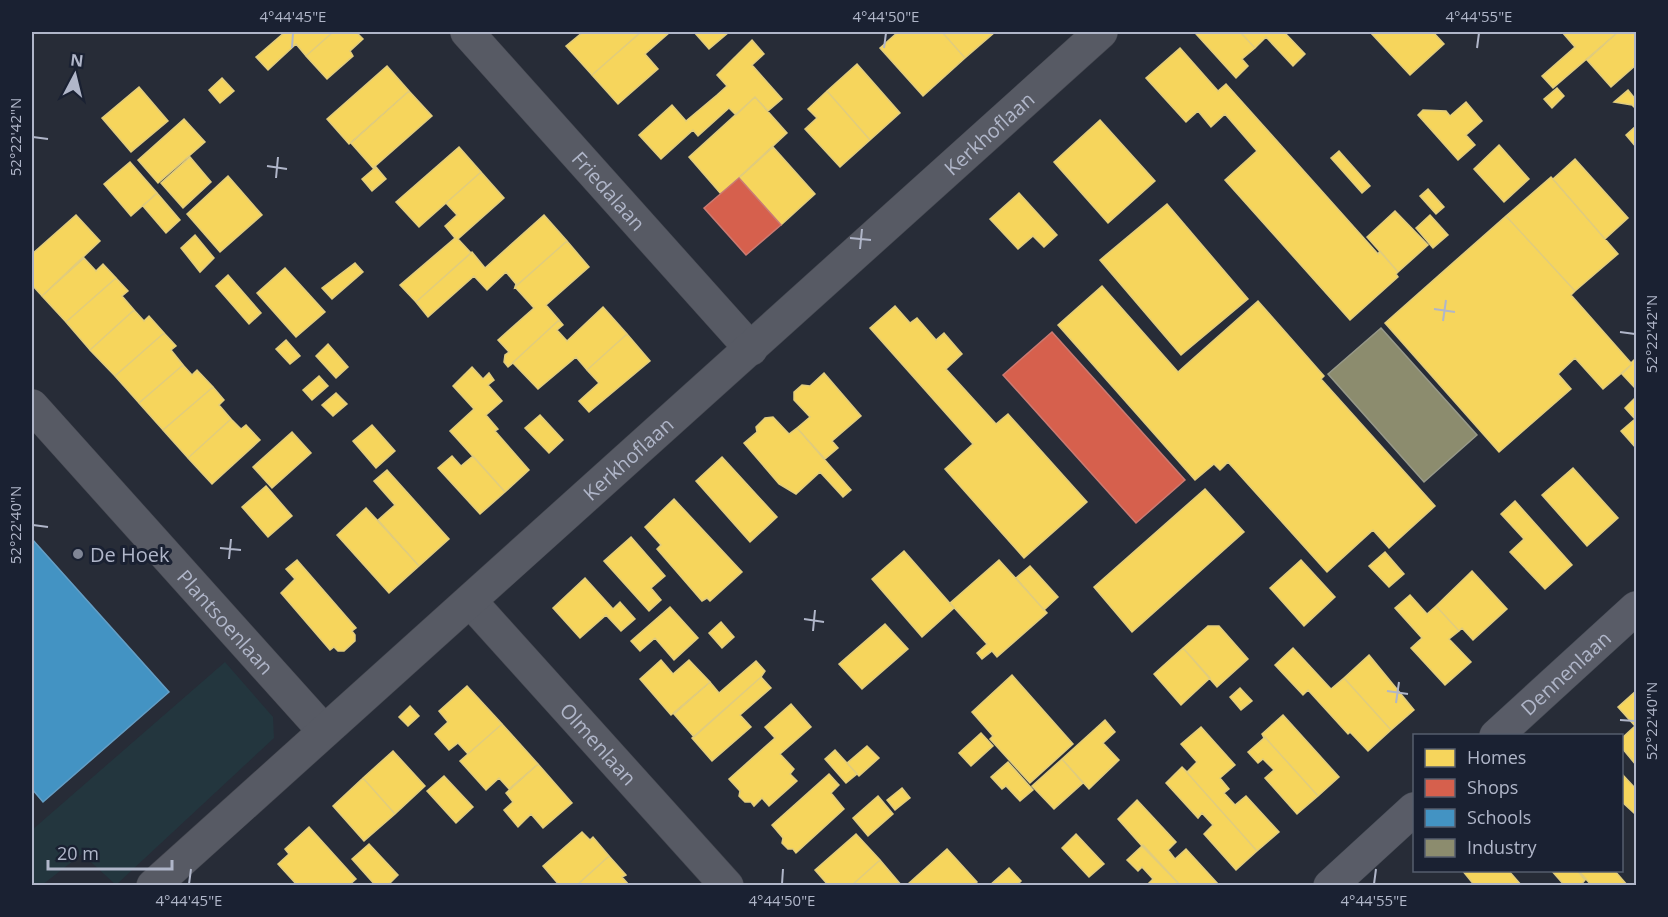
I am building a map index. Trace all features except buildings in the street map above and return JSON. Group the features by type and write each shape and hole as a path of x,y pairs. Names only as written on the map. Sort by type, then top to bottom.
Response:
{"main road":[{"name":"Dennenlaan","path":"1497,734 1636,608"},
{"path":"1330,885 1413,810"}],"street":[{"name":"Friedalaan","path":"466,32 751,349"},
{"name":"Kerkhoflaan","path":"174,879 324,731 1101,32"},
{"name":"Plantsoenlaan","path":"32,406 324,731"},
{"name":"Olmenlaan","path":"470,601 727,885"}],"shaded area":[{"path":"225,662 273,717 274,738 116,885 82,854 42,885 32,885 32,830"}],"place":[{"name":"De Hoek","path":"78,554"}]}
